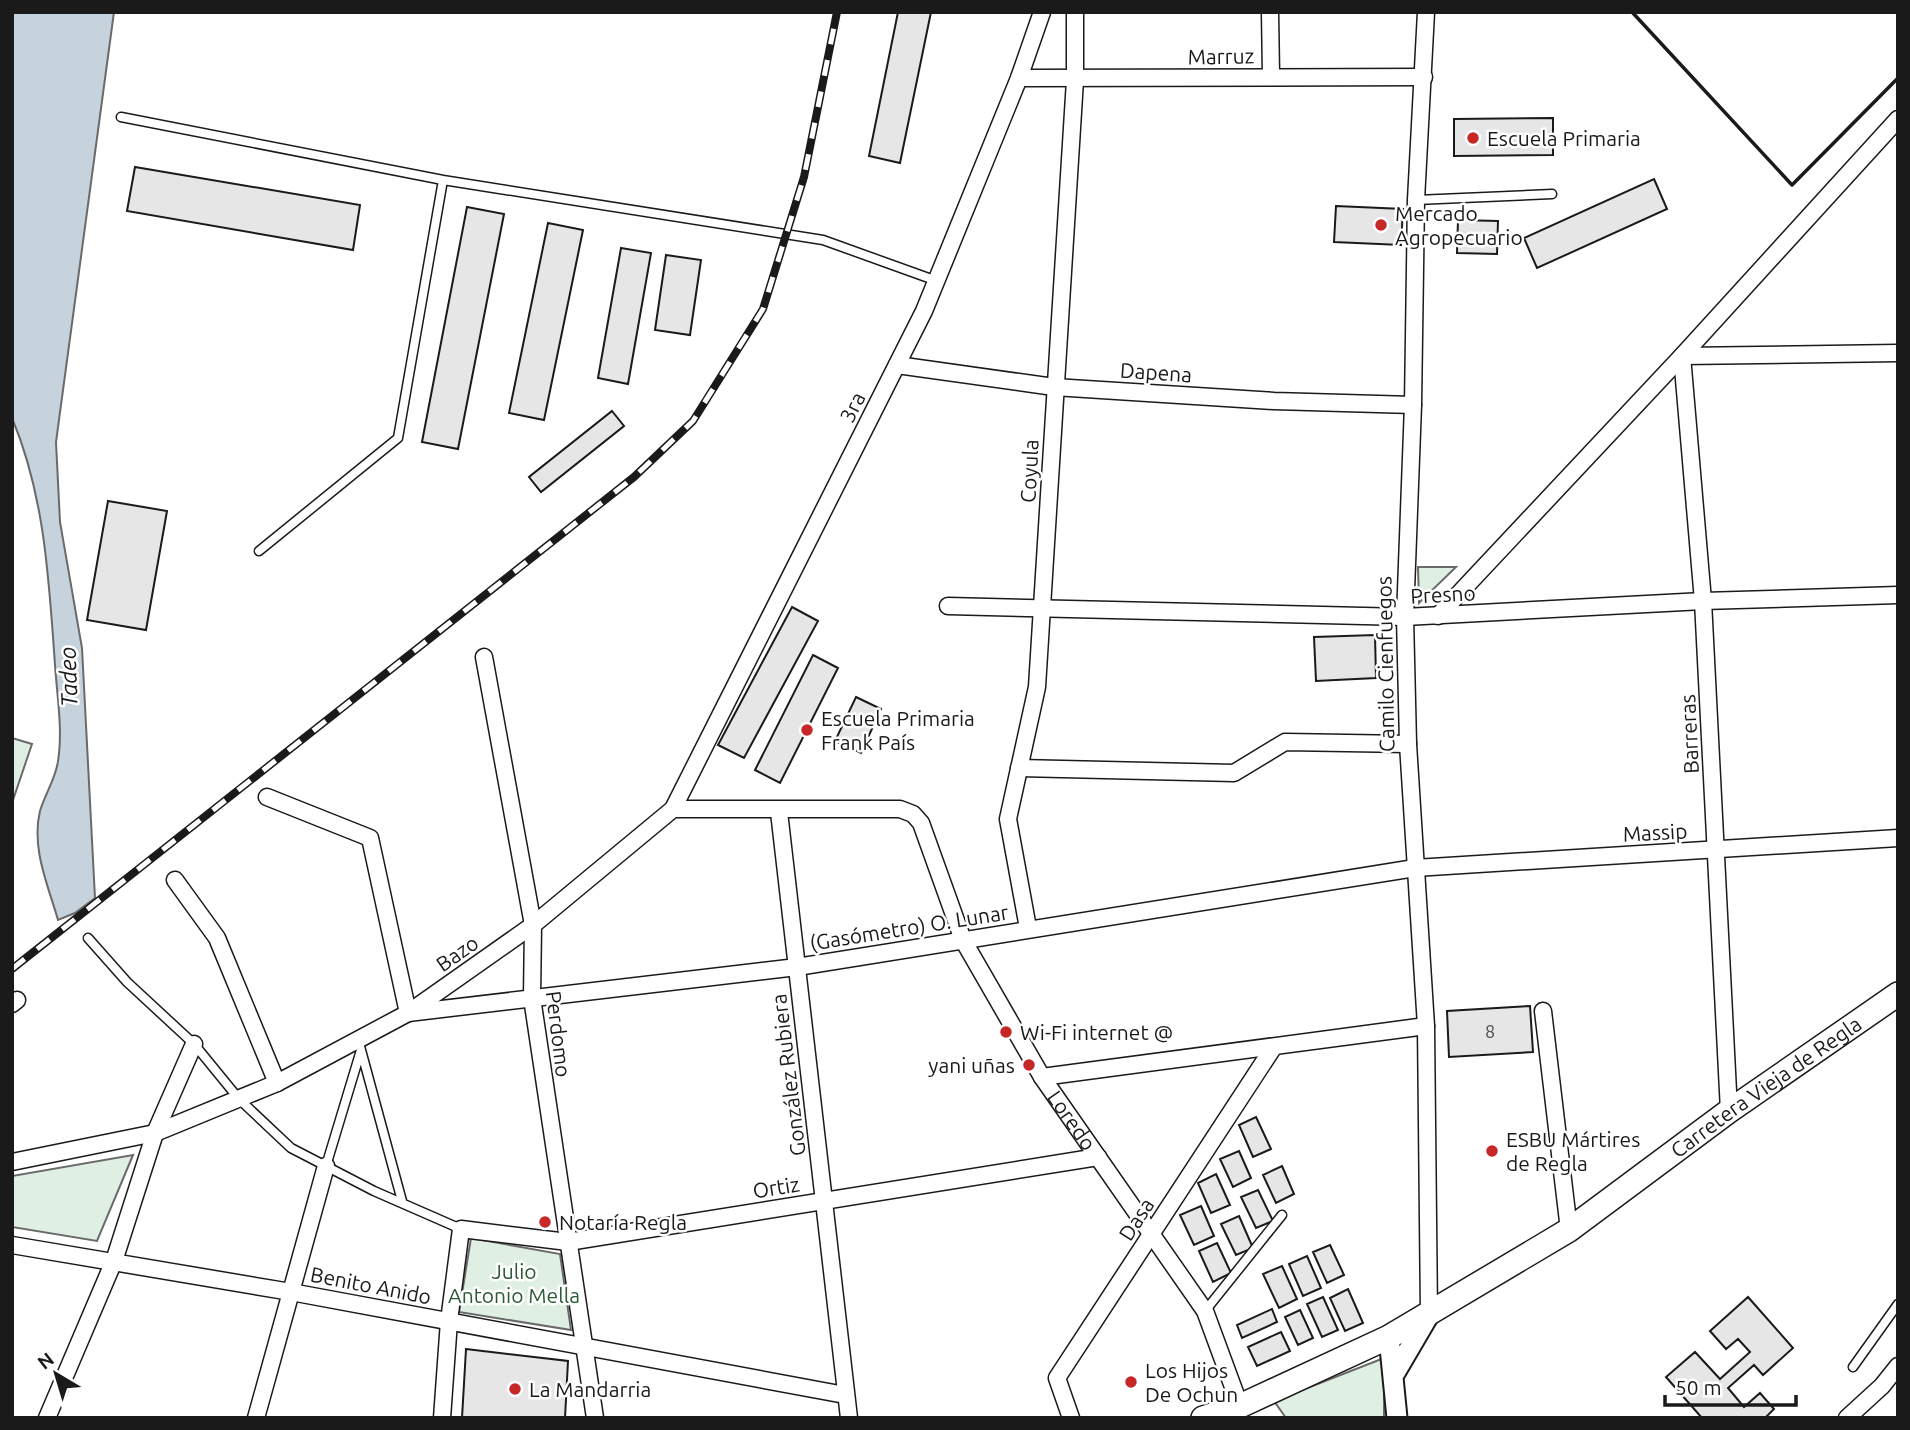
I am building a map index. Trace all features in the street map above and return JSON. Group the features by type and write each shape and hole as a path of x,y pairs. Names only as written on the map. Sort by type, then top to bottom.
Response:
{"main road":[{"name":"Carretera Vieja de Regla","path":"1203,1418 1245,1412 1429,1315 1569,1230 1729,1111 1898,994"}],"street":[{"name":"3ra","path":"673,809 938,281 1019,78 1042,12"},
{"name":"Coyula","path":"1028,928 1007,819 1037,687 1075,80 1075,12"},
{"path":"1270,12 1271,75"},
{"name":"Camilo Cienfuegos","path":"1426,12 1416,200 1413,405 1405,617 1408,744 1426,1026 1429,1315"},
{"name":"Marruz","path":"1019,78 1075,80 1271,75 1424,77"},
{"path":"1438,616 1682,356 1898,119"},
{"path":"1682,356 1898,353"},
{"name":"Barreras","path":"1682,356 1703,601 1729,1111"},
{"name":"Dapena","path":"897,365 1054,387 1274,401 1413,405"},
{"name":"Presno","path":"948,606 1405,617 1703,601 1898,595"},
{"name":"Perdomo","path":"484,657 533,925 532,998 594,1418"},
{"path":"1019,768 1234,773 1285,742 1408,744"},
{"path":"267,797 370,838 408,1013"},
{"path":"673,809 779,811"},
{"name":"Bazo","path":"12,1162 155,1133 277,1083 360,1044 533,925 673,809"},
{"name":"Loredo","path":"779,811 900,809 913,814 921,823 962,940 1042,1077 1205,1311 1245,1412"},
{"name":"González Rubiera","path":"779,811 849,1418"},
{"name":"Massip","path":"1415,868 1898,838"},
{"name":"(Gasómetro) O. Lunar","path":"408,1013 797,967 1415,868"},
{"path":"176,880 217,939 277,1083"},
{"path":"1543,1011 1569,1230"},
{"path":"1042,1077 1426,1026"},
{"path":"47,1418 114,1261 155,1133 194,1044"},
{"name":"Dasa","path":"1071,1418 1057,1378 1273,1048"},
{"name":"Ortiz","path":"461,1229 568,1242 1098,1157"},
{"path":"256,1418 326,1167"},
{"path":"442,1418 449,1321 461,1229"},
{"name":"Benito Anido","path":"12,1245 291,1292 845,1395"},
{"path":"1395,1373 1429,1315"},
{"path":"1389,1337 1395,1373 1397,1418"},
{"path":"1847,1418 1882,1386 1898,1366"}],"lane":[{"path":"121,117 443,180 823,240 938,281"},
{"path":"259,551 398,438 443,180"},
{"path":"1416,200 1552,194"},
{"path":"88,937 127,982 194,1044 239,1099 291,1148 461,1229"},
{"path":"326,1167 360,1044"},
{"path":"360,1044 402,1201"},
{"path":"1205,1311 1282,1214"},
{"path":"1853,1367 1898,1304"}],"green space":[{"path":"1418,567 1456,567 1419,603"},
{"path":"12,738 32,744 12,803"},
{"path":"133,1155 97,1241 12,1227 12,1176"},
{"name":"Julio Antonio Mella","path":"471,1238 560,1254 571,1330 459,1312"},
{"path":"1384,1358 1384,1418 1286,1418 1274,1401"}],"water":[{"name":"Tadeo","path":"12,12 114,12 56,442 60,522 82,648 95,898 75,913 58,920 42,866 38,839 40,811 55,774 60,737 50,602 39,509 32,478 12,418"}],"building":[{"path":"898,12 931,12 900,163 869,156"},
{"path":"1553,118 1553,155 1454,156 1454,119"},
{"path":"135,167 360,205 353,250 127,211"},
{"path":"1654,179 1667,209 1537,268 1524,238"},
{"path":"1336,206 1403,209 1401,245 1334,242"},
{"path":"467,207 504,214 458,449 422,442"},
{"path":"1458,220 1498,221 1497,254 1457,253"},
{"path":"548,223 583,230 544,420 509,413"},
{"path":"621,248 651,253 628,384 598,378"},
{"path":"666,255 701,260 690,335 655,330"},
{"path":"612,411 624,426 541,492 529,477"},
{"path":"108,501 167,511 146,630 87,620"},
{"path":"792,607 818,621 744,758 718,745"},
{"path":"1375,635 1376,678 1316,681 1314,637"},
{"path":"813,655 838,668 780,783 755,770"},
{"path":"856,697 881,709 861,753 835,741"},
{"path":"1530,1006 1533,1052 1449,1057 1447,1011"},
{"path":"1256,1117 1271,1149 1253,1157 1239,1125"},
{"path":"1239,1151 1251,1178 1233,1187 1220,1159"},
{"path":"1282,1166 1294,1194 1276,1203 1263,1175"},
{"path":"1216,1174 1230,1205 1211,1213 1198,1183"},
{"path":"1258,1190 1273,1221 1256,1228 1241,1197"},
{"path":"1201,1206 1214,1236 1194,1245 1180,1215"},
{"path":"1239,1216 1253,1248 1236,1255 1221,1224"},
{"path":"1217,1243 1231,1273 1213,1282 1199,1251"},
{"path":"1330,1245 1344,1275 1327,1283 1313,1252"},
{"path":"1307,1256 1321,1288 1303,1296 1289,1264"},
{"path":"1282,1266 1297,1299 1279,1308 1263,1274"},
{"path":"1348,1289 1363,1323 1345,1331 1330,1298"},
{"path":"1323,1297 1338,1330 1322,1337 1307,1304"},
{"path":"1748,1297 1793,1348 1763,1375 1754,1365 1728,1388 1744,1407 1760,1393 1774,1409 1765,1418 1702,1418 1666,1377 1695,1352 1720,1379 1750,1352 1738,1339 1726,1349 1710,1331"},
{"path":"1272,1309 1277,1322 1242,1338 1237,1325"},
{"path":"1300,1310 1313,1338 1298,1345 1285,1317"},
{"path":"1281,1332 1290,1351 1257,1366 1248,1347"},
{"name":"La Mandarria","path":"466,1349 568,1361 565,1418 462,1418"}],"railway":[{"path":"12,969 634,477 693,421 763,309 804,177 837,12"}],"wall":[{"path":"1632,12 1792,185 1898,78"}],"place":[{"name":"Escuela Primaria","path":"1473,138"},
{"name":"Mercado Agropecuario","path":"1381,225"},
{"name":"Escuela Primaria Frank País","path":"807,730"},
{"name":"Wi-Fi internet @","path":"1006,1032"},
{"name":"yani uñas","path":"1029,1065"},
{"name":"ESBU Mártires de Regla","path":"1492,1151"},
{"name":"Notaría Regla","path":"545,1222"},
{"name":"Los Hijos De Ochun","path":"1131,1382"},
{"name":"La Mandarria","path":"515,1389"}]}
